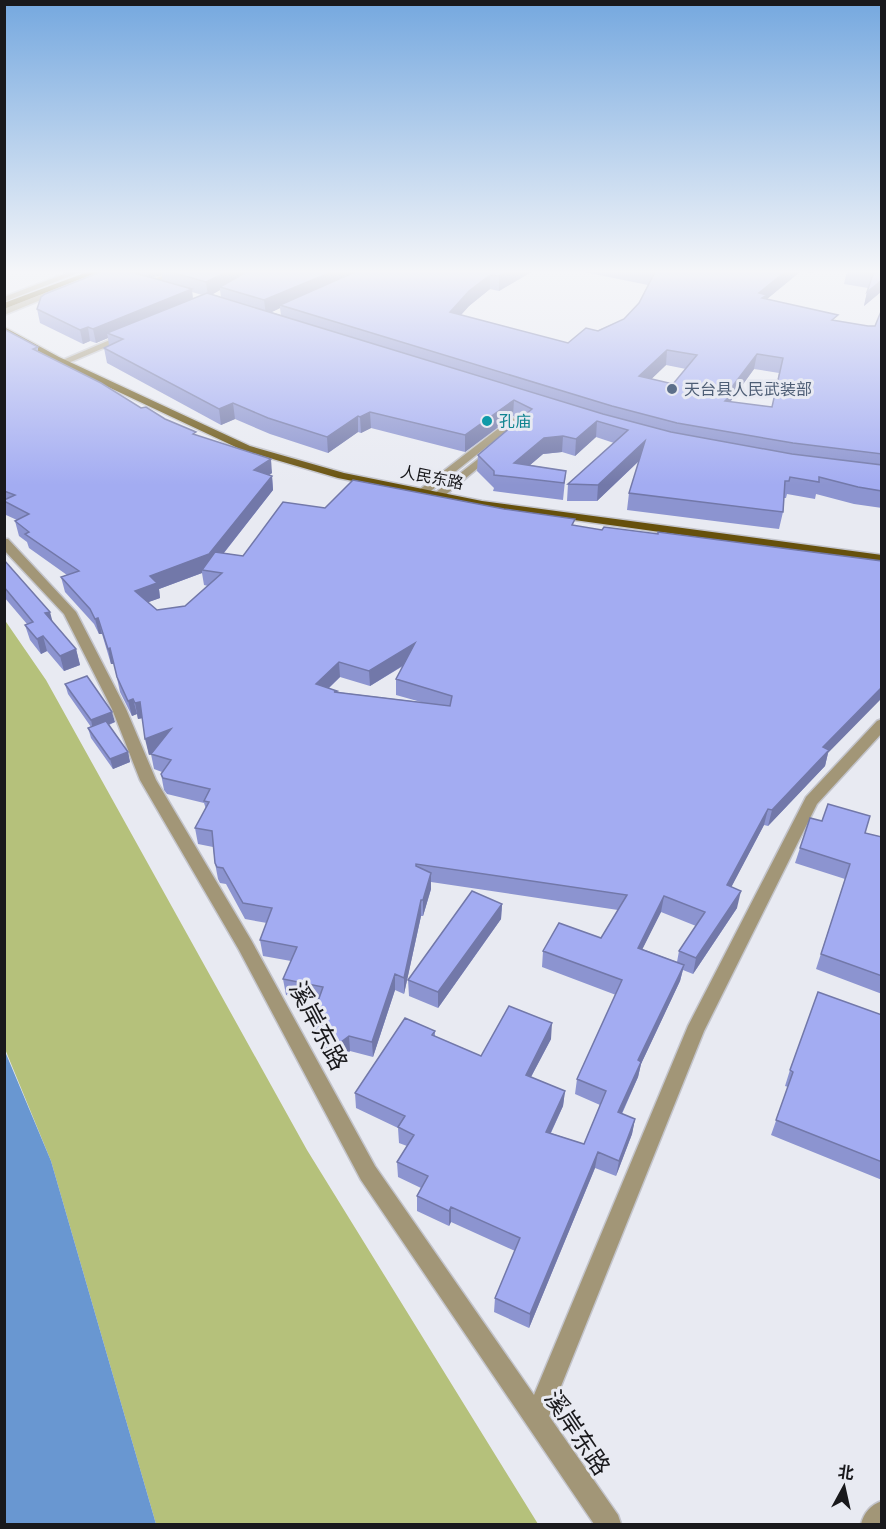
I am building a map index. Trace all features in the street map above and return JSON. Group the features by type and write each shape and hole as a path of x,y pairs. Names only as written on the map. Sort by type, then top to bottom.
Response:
{"main road":[{"name":"人民东路","path":"26,342 59,361 246,448 342,476 439,495 638,527 882,559"}],"street":[{"path":"59,361 104,342"},
{"path":"423,492 512,421 524,425 439,495"},
{"name":"溪岸东路","path":"4,542 70,612 119,709 148,780 245,945 368,1173 609,1524"},
{"path":"536,1419 695,1030 811,801 882,724"},
{"path":"873,1524 882,1513"}],"green space":[{"path":"4,619 46,680 307,1150 538,1524 156,1524 51,1161 5,1049"}],"water":[{"path":"4,1049 51,1161 156,1524 5,1524"}],"building":[{"path":"4,342 29,342 38,347 33,349 101,383 141,408 146,407 165,419 196,432 193,434 271,459 254,470 272,476 209,554 150,576 157,583 135,591 157,610 185,606 222,573 202,570 215,552 243,556 283,502 325,508 353,480 504,509 575,519 572,525 602,530 604,527 658,534 658,532 882,561 882,687 823,747 829,750 772,810 768,809 727,885 741,891 696,958 679,951 705,912 664,896 638,948 684,965 638,1060 641,1062 618,1112 635,1119 619,1161 598,1152 530,1314 495,1298 520,1238 451,1207 449,1211 417,1196 428,1176 397,1162 414,1135 398,1127 405,1116 355,1093 405,1018 435,1031 432,1035 481,1056 509,1006 552,1023 526,1075 565,1091 546,1132 584,1144 606,1091 577,1079 622,980 543,951 559,923 601,938 627,895 416,864 431,873 423,900 421,900 404,978 395,974 372,1042 349,1036 333,1048 320,1034 331,1027 311,1021 323,987 283,979 297,947 260,940 272,908 243,903 223,868 217,867 215,863 212,831 195,828 209,802 204,801 210,789 163,778 161,774 171,760 151,754 171,729 145,739 140,702 135,703 133,699 128,701 117,677 110,648 108,649 98,618 95,619 90,609 61,577 79,571 25,534 29,532 15,521 29,514 4,501 15,495 4,491","holes":["415,643 396,679 452,696 450,706 334,692 337,691 316,684 339,662 369,671"]},
{"path":"116,342 369,342 603,414 671,432 792,454 882,465 882,491 819,477 819,482 790,477 789,481 785,481 783,512 629,493 645,441 598,485 568,484 628,430 597,421 576,439 563,436 544,438 514,463 566,471 564,483 494,475 494,471 478,455 532,409 514,400 465,435 370,412 358,416 327,437 268,418 233,403 219,409 104,348"},
{"path":"403,342 882,342 882,454 793,443 677,423 612,406","holes":["667,350 697,355 673,384 639,376","757,354 783,358 772,407 725,401 729,397 725,396"]},
{"path":"4,560 50,612 45,613 76,649 60,656 43,636 37,639 25,625 33,622 4,587"},
{"path":"87,676 112,712 91,720 65,684"},
{"path":"106,721 128,752 110,759 88,728"},
{"path":"828,804 870,816 865,833 882,837 882,976 821,954 850,864 800,848 810,818 822,821"},
{"path":"472,891 502,904 438,992 408,980"},
{"path":"818,992 882,1015 882,1162 776,1120 793,1072 790,1070"}],"place":[{"name":"天台县人民武装部","path":"672,389"},
{"name":"孔庙","path":"487,421"}]}
